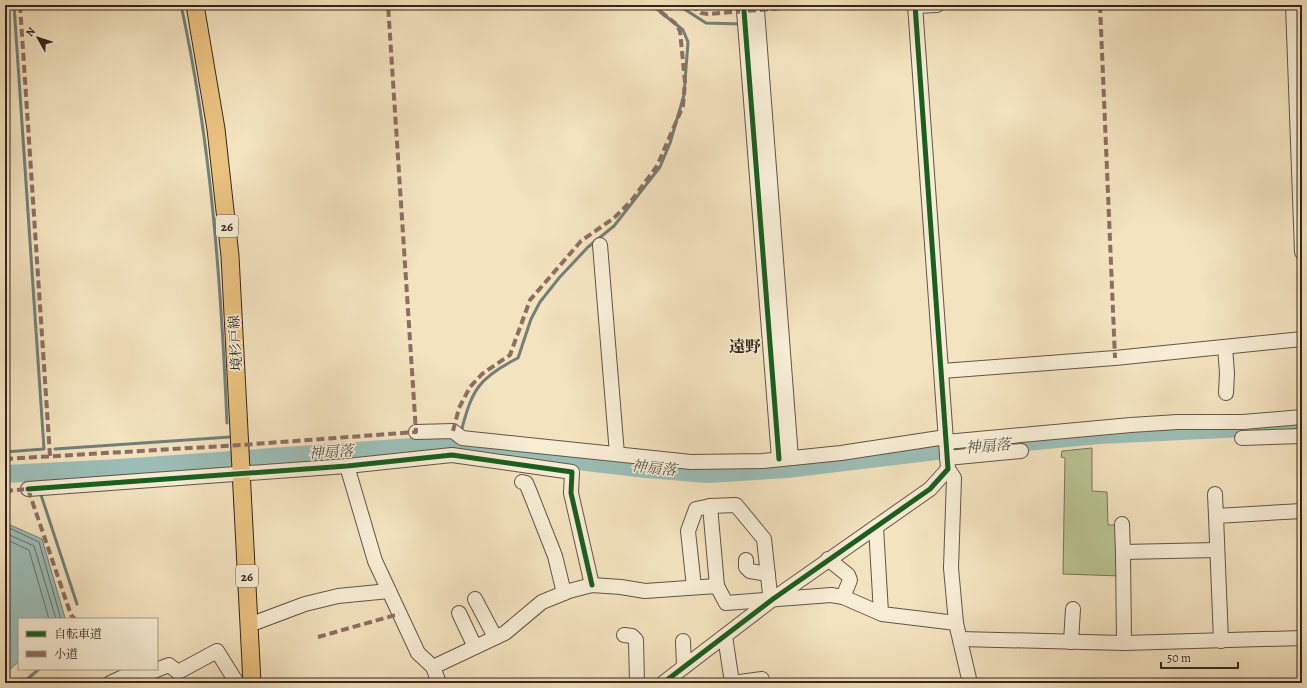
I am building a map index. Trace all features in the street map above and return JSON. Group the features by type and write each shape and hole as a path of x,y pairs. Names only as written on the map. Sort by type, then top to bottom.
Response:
{"main road":[{"name":"境杉戸線","path":"195,5 216,129 230,256 252,683"}],"street":[{"path":"937,5 915,6 942,371 947,463 954,478 951,568 956,623 970,683"},
{"path":"1293,5 1302,252"},
{"path":"751,11 785,458"},
{"path":"600,245 617,454"},
{"path":"942,371 1115,358 1302,339"},
{"path":"1225,347 1227,373 1226,393"},
{"path":"416,432 453,430 462,438 691,462 785,458 841,453 946,439 1131,425 1177,422 1243,422 1302,417"},
{"path":"1242,438 1302,436"},
{"path":"468,456 471,439"},
{"path":"663,683 773,599 930,488 947,463 1021,451"},
{"path":"28,489 242,471 347,466 452,455 468,456 572,472 571,493 592,585"},
{"path":"347,466 375,561 418,653 433,668 440,683"},
{"path":"522,482 526,483 555,556 564,593"},
{"path":"1215,494 1216,550 1221,641"},
{"path":"694,587 688,531 696,509 710,506 736,505 764,539 770,594 773,599"},
{"path":"710,506 717,586 726,603 822,594 843,597 881,613 956,623"},
{"path":"1216,516 1302,511"},
{"path":"1122,524 1124,643"},
{"path":"876,526 881,613"},
{"path":"1123,552 1216,550"},
{"path":"828,559 848,575 850,580 843,597"},
{"path":"746,560 746,567 750,571 768,574"},
{"path":"433,668 505,633 542,602 564,593 592,585 621,587 645,591 717,586"},
{"path":"249,625 305,604 338,596 389,590"},
{"path":"475,599 496,637"},
{"path":"1071,642 1073,609"},
{"path":"459,613 475,647"},
{"path":"624,635 632,636 636,640 637,683"},
{"path":"725,636 732,683 762,679"},
{"path":"960,639 1124,643 1302,638"},
{"path":"683,641 684,667"},
{"path":"158,668 169,665 178,672 217,651 237,683"},
{"path":"110,683 122,676 145,671"}],"green space":[{"path":"1092,448 1092,491 1107,492 1108,525 1120,525 1121,576 1063,574 1065,458 1061,457 1062,451"}],"water":[{"path":"5,498 8,524 42,539 65,618 18,618 18,662 5,674"}],"waterway":[{"path":"5,452 44,449 14,5"},
{"path":"181,5 200,108 213,213 222,318 227,423"},
{"path":"461,432 473,395 485,379 518,358 531,319 540,302 559,278 588,247 614,226 660,167 670,143 684,95 688,42 683,30 652,5"},
{"path":"678,5 706,23 741,24"},
{"name":"神扇落","path":"5,474 120,468 412,447 457,447 646,469 708,474 787,469 944,450 1099,435 1302,424"},
{"path":"55,449 230,437"},
{"path":"36,480 37,473"},
{"path":"41,495 77,604"},
{"path":"23,683 38,670"}],"marked path":[{"path":"20,5 50,456"},
{"path":"5,459 241,445 416,432 388,5"},
{"path":"453,431 459,408 470,387 482,374 510,355 530,300 581,241 614,218 632,200 657,166 683,106 685,82 680,31 675,23 652,5"},
{"path":"691,5 701,13 708,14 822,5"},
{"path":"1100,5 1115,358"},
{"path":"5,491 28,489 71,615 74,618"},
{"path":"318,637 399,614"}],"cycle path":[{"path":"663,683 773,599 930,489 948,469 915,5"},
{"path":"744,11 779,459"},
{"path":"28,489 347,466 452,455 572,472 571,493 592,585"}],"district":[{"name":"遠野","path":"745,346"}]}
